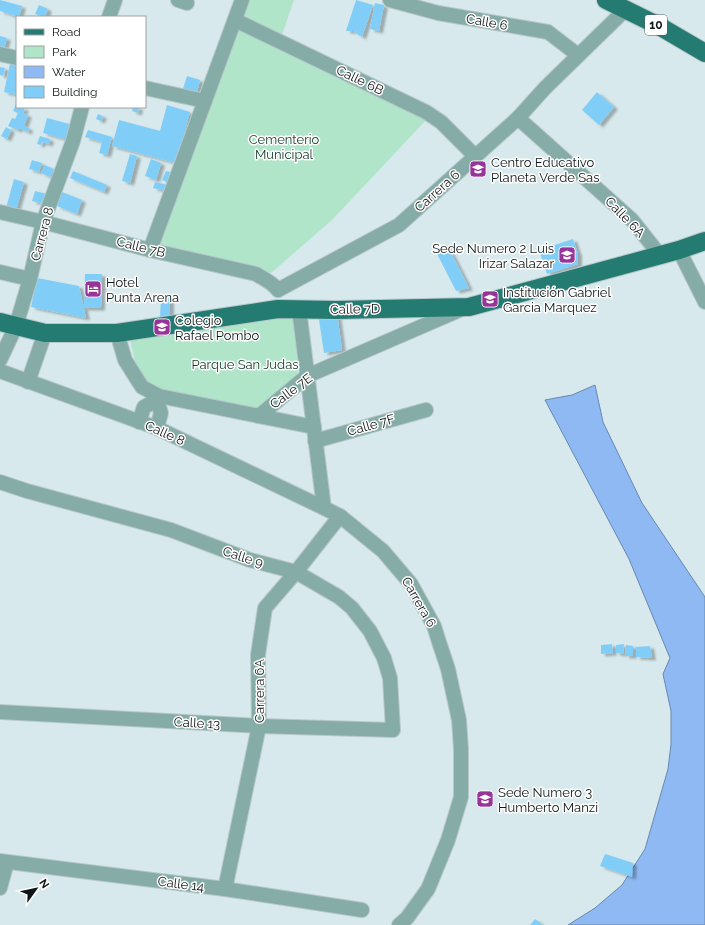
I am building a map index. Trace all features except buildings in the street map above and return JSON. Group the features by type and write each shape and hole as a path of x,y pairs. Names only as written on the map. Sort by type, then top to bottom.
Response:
{"main road":[{"name":"10","path":"606,0 659,26 705,53"},
{"name":"Calle 7D","path":"8,324 45,332 117,333 278,309 336,310 469,307 659,254 679,250 705,241"}],"street":[{"path":"150,250 242,0"},
{"name":"Calle 6","path":"390,0 438,13 548,32 578,55"},
{"path":"109,16 111,1"},
{"name":"Carrera 6","path":"278,290 399,225 518,118 545,88 625,10"},
{"name":"Calle 6B","path":"235,20 426,112 441,122 475,156"},
{"path":"0,54 16,58"},
{"path":"146,88 205,101"},
{"name":"Carrera 8","path":"0,360 8,324 30,279 43,222 73,141 82,108"},
{"name":"Calle 6A","path":"518,118 632,220 659,254"},
{"name":"Calle 7B","path":"0,212 150,250 256,274 266,279 278,290"},
{"path":"679,250 705,302"},
{"path":"0,272 30,279"},
{"path":"278,290 278,309"},
{"name":"Calle 7E","path":"117,333 125,360 142,388 158,398 259,416 307,376 469,307"},
{"path":"299,309 324,508"},
{"path":"28,382 45,332"},
{"name":"Calle 8","path":"0,371 157,428 324,508"},
{"path":"139,422 144,408 158,398 161,413 157,428"},
{"name":"Calle 7F","path":"316,441 426,410"},
{"path":"259,416 314,427"},
{"name":"Calle 9","path":"0,482 27,491 171,530 250,560 296,572 339,596 352,608 370,631 384,658 390,678 393,730"},
{"name":"Carrera 6","path":"324,508 340,516 383,551 411,584 434,626 448,669 458,720 461,750 461,797 448,840 428,889 403,922"},
{"name":"Carrera 6A","path":"225,889 259,726 258,655 265,608 296,572 340,516"},
{"name":"Calle 13","path":"0,712 259,726 393,730"},
{"path":"0,888 4,861"},
{"name":"Calle 14","path":"4,861 225,889 362,910"}],"green space":[{"path":"250,0 294,0 282,35 243,20"},
{"name":"Cementerio Municipal","path":"237,26 428,118 332,220 271,273 156,246"},
{"name":"Parque San Judas","path":"294,314 298,373 260,410 159,390 139,377 129,336"}],"water":[{"path":"595,385 603,422 642,503 705,597 705,925 568,925 595,908 622,885 645,849 668,769 671,744 671,711 663,674 670,658 629,559 545,400 572,395"}],"place":[{"name":"Centro Educativo Planeta Verde Sas","path":"478,169"},
{"name":"Sede Numero 2 Luis Irizar Salazar","path":"567,255"},
{"name":"Hotel Punta Arena","path":"93,289"},
{"name":"Institución Gabriel Garcia Marquez","path":"490,299"},
{"name":"Colegio Rafael Pombo","path":"162,327"},
{"name":"Sede Numero 3 Humberto Manzi","path":"485,799"}]}
